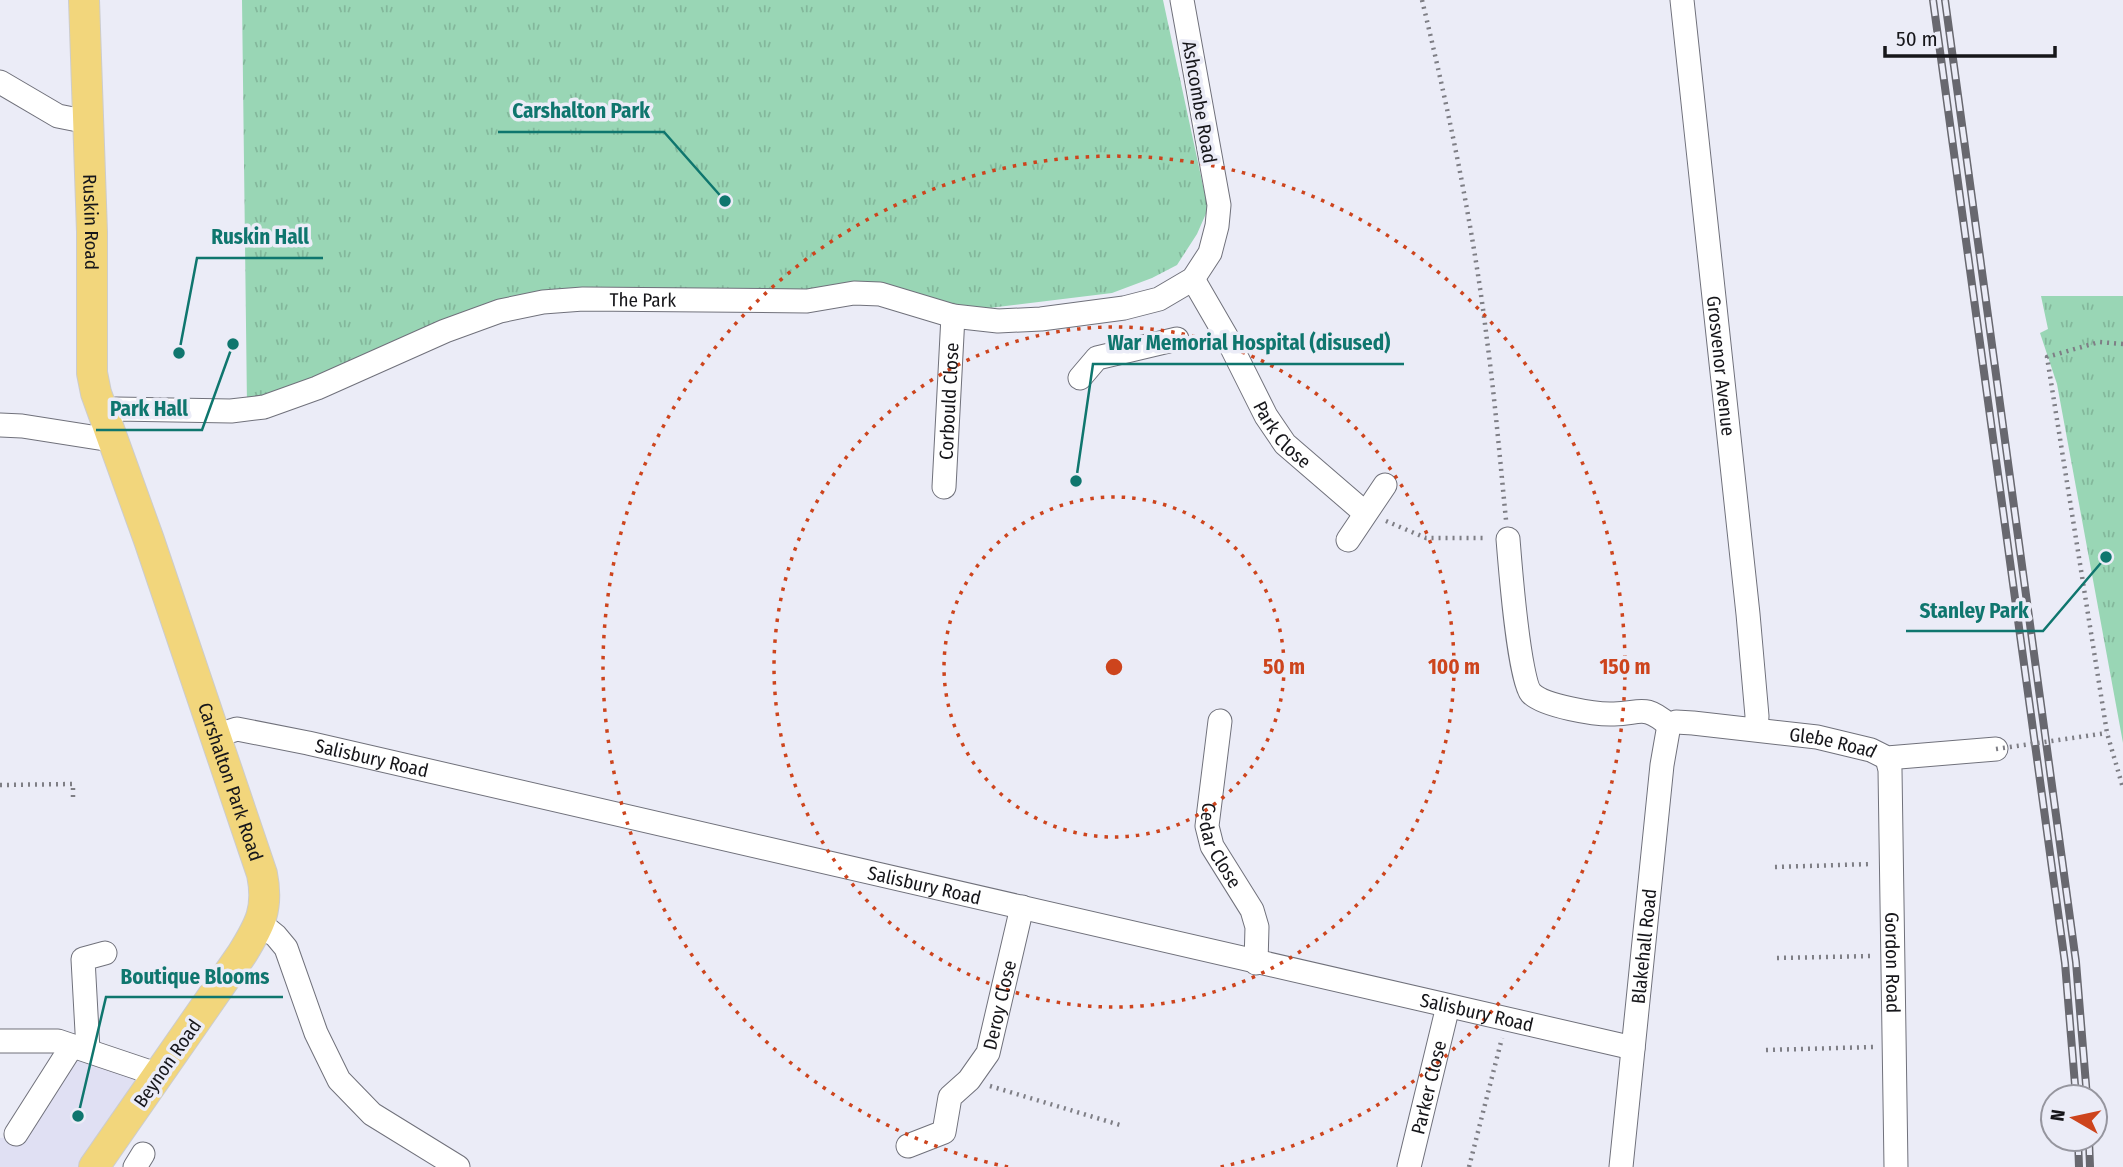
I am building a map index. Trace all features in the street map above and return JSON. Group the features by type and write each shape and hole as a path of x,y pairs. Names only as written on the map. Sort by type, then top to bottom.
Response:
{"main road":[{"name":"Ruskin Road","path":"84,0 93,277 92,373 106,427"},
{"name":"Carshalton Park Road","path":"106,427 149,540 262,874 266,899 260,923"},
{"name":"Beynon Road","path":"94,1167 233,968 260,923"}],"street":[{"name":"Ashcombe Road","path":"1182,0 1219,205"},
{"name":"Grosvenor Avenue","path":"1682,0 1748,614 1756,729"},
{"path":"0,82 58,116 88,122"},
{"name":"The Park","path":"106,427 116,409 231,411 264,407 317,388 445,331 500,311 543,302 583,299 807,301 854,293 880,295 953,316 998,321 1041,319 1124,308 1159,299 1193,279 1210,253 1219,205"},
{"name":"Park Close","path":"1193,279 1227,336 1266,416 1285,444 1365,513"},
{"name":"Corbould Close","path":"944,487 953,316"},
{"path":"1080,378 1097,358 1177,339"},
{"path":"0,425 106,427"},
{"path":"1348,540 1385,485"},
{"path":"1508,539 1523,671 1532,694 1547,704 1570,708 1614,714 1637,710 1655,713 1669,725"},
{"name":"Cedar Close","path":"1220,721 1207,826 1212,846 1252,910 1257,927 1256,962"},
{"name":"Glebe Road","path":"1669,725 1676,722 1817,737 1871,750 1886,758 1996,749"},
{"name":"Blakehall Road","path":"1621,1167 1661,778 1669,725"},
{"name":"Salisbury Road","path":"215,736 237,729 262,733 1633,1048"},
{"name":"Gordon Road","path":"1886,758 1890,769 1895,1167"},
{"name":"Deroy Close","path":"908,1146 944,1132 950,1097 970,1080 988,1054 1022,908"},
{"path":"260,923 286,948 316,1032 340,1080 372,1114 458,1167"},
{"path":"16,1134 80,1048 83,959 105,953"},
{"name":"Parker Close","path":"1409,1167 1448,1006"},
{"path":"0,1041 58,1041 159,1075"}],"path":[{"path":"1365,513 1426,538 1508,539 1488,341 1476,264 1447,102 1422,0"},
{"path":"2123,344 2099,342 2048,357 2108,733 2123,788"},
{"path":"1996,749 2108,733"},
{"path":"0,785 73,784 73,797"},
{"path":"1775,867 1892,863"},
{"path":"1777,958 1892,956"},
{"path":"1469,1167 1488,1084 1507,1020"},
{"path":"1766,1051 1895,1046"},
{"path":"970,1080 1119,1125"}],"shaded area":[{"path":"56,1046 147,1077 86,1167 0,1167 0,1138 9,1137"}],"green space":[{"path":"242,0 1163,0 1208,209 1197,234 1177,265 1112,293 956,312 885,291 579,296 247,406"},
{"path":"2041,296 2123,296 2123,743 2057,384 2040,333 2048,329"}],"railway":[{"path":"1933,0 2065,963 2075,1083"},
{"path":"1945,0 2076,962 2086,1083"},
{"path":"2078,1153 2079,1167"},
{"path":"2090,1153 2090,1167"}],"place":[{"name":"Carshalton Park","path":"725,201"},
{"name":"Park Hall","path":"233,344"},
{"name":"Ruskin Hall","path":"179,353"},
{"name":"War Memorial Hospital (disused)","path":"1076,481"},
{"name":"Stanley Park","path":"2106,557"},
{"name":"Boutique Blooms","path":"78,1116"}]}
